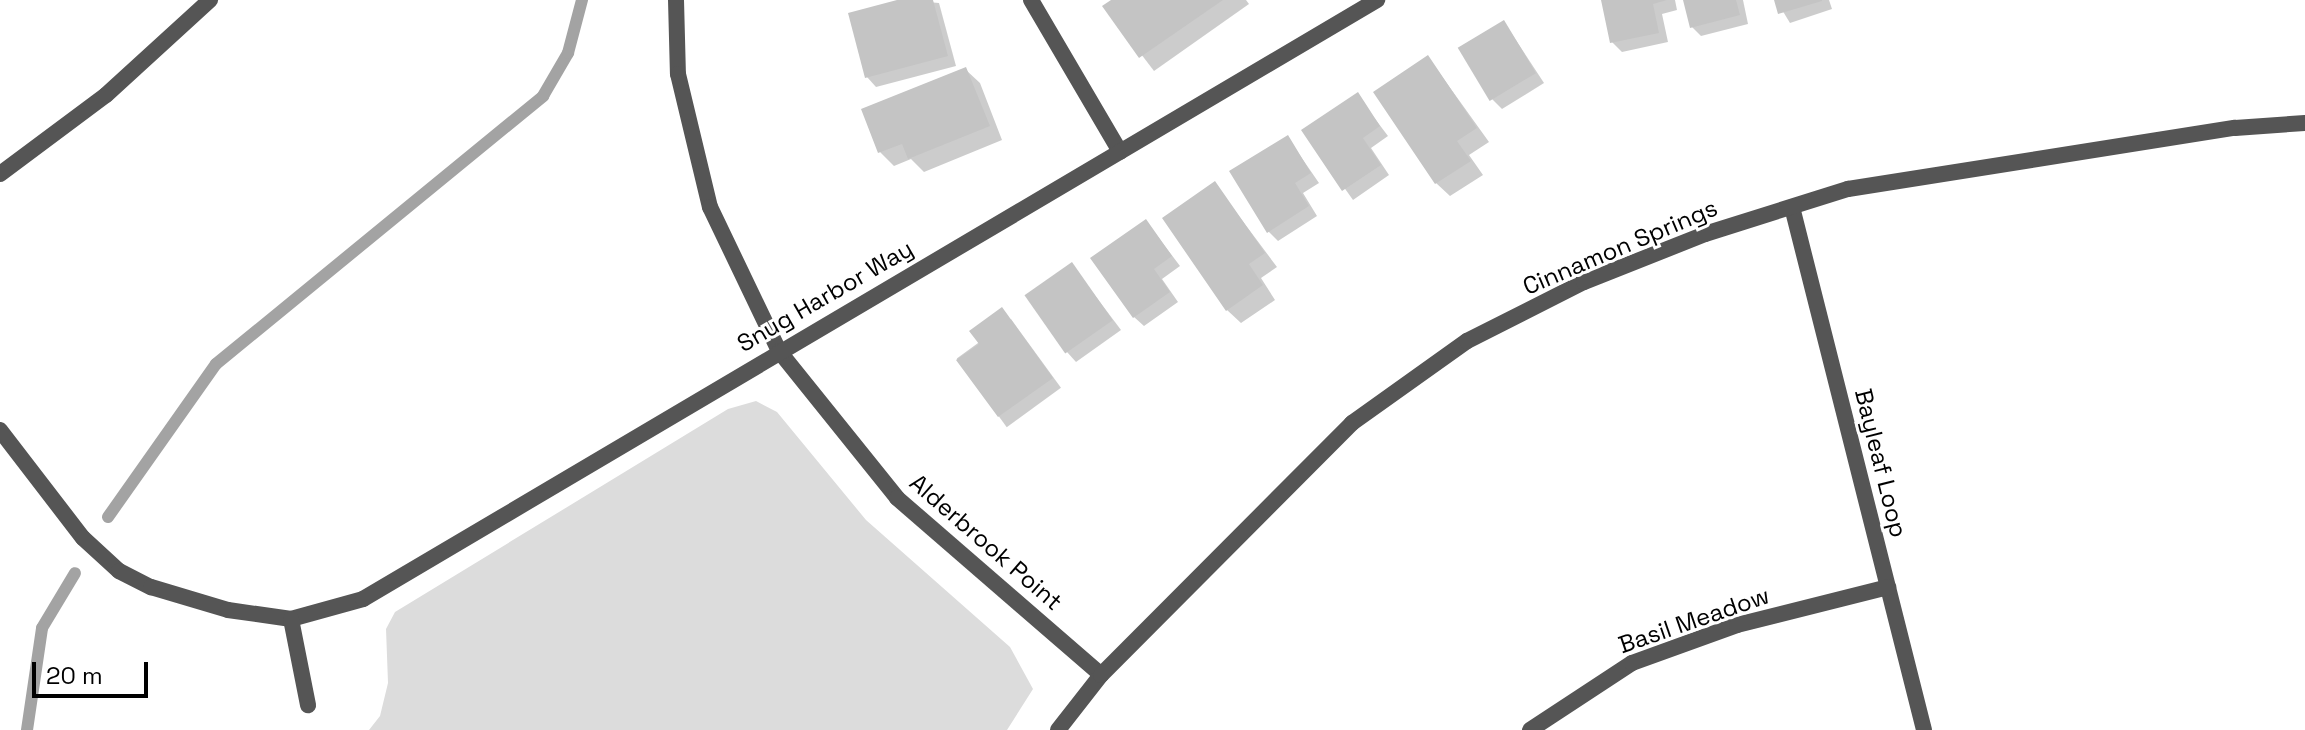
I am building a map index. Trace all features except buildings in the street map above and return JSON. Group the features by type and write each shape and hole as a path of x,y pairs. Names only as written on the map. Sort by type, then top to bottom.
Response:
{"street":[{"path":"0,174 106,95 210,0"},
{"name":"Alderbrook Point","path":"676,0 678,74 710,207 779,351 897,498 1101,675"},
{"path":"1031,0 1120,152"},
{"name":"Snug Harbor Way","path":"0,430 83,538 119,571 151,587 228,610 291,619 363,599 1377,0"},
{"name":"Cinnamon Springs","path":"1058,730 1101,675 1352,423 1467,341 1584,282 1848,189 2235,128 2305,123"},
{"name":"Bayleaf Loop","path":"1792,207 1924,730"},
{"name":"Basil Meadow","path":"1530,730 1632,663 1737,625 1888,587"},
{"path":"291,619 308,705"}],"shaded area":[{"path":"756,401 777,412 866,520 1010,647 1033,689 1007,730 369,730 380,716 388,683 386,629 395,612 728,409"}],"waterway":[{"path":"108,517 216,364 543,96 568,53 582,0"},
{"path":"27,730 42,628 75,573"}]}
